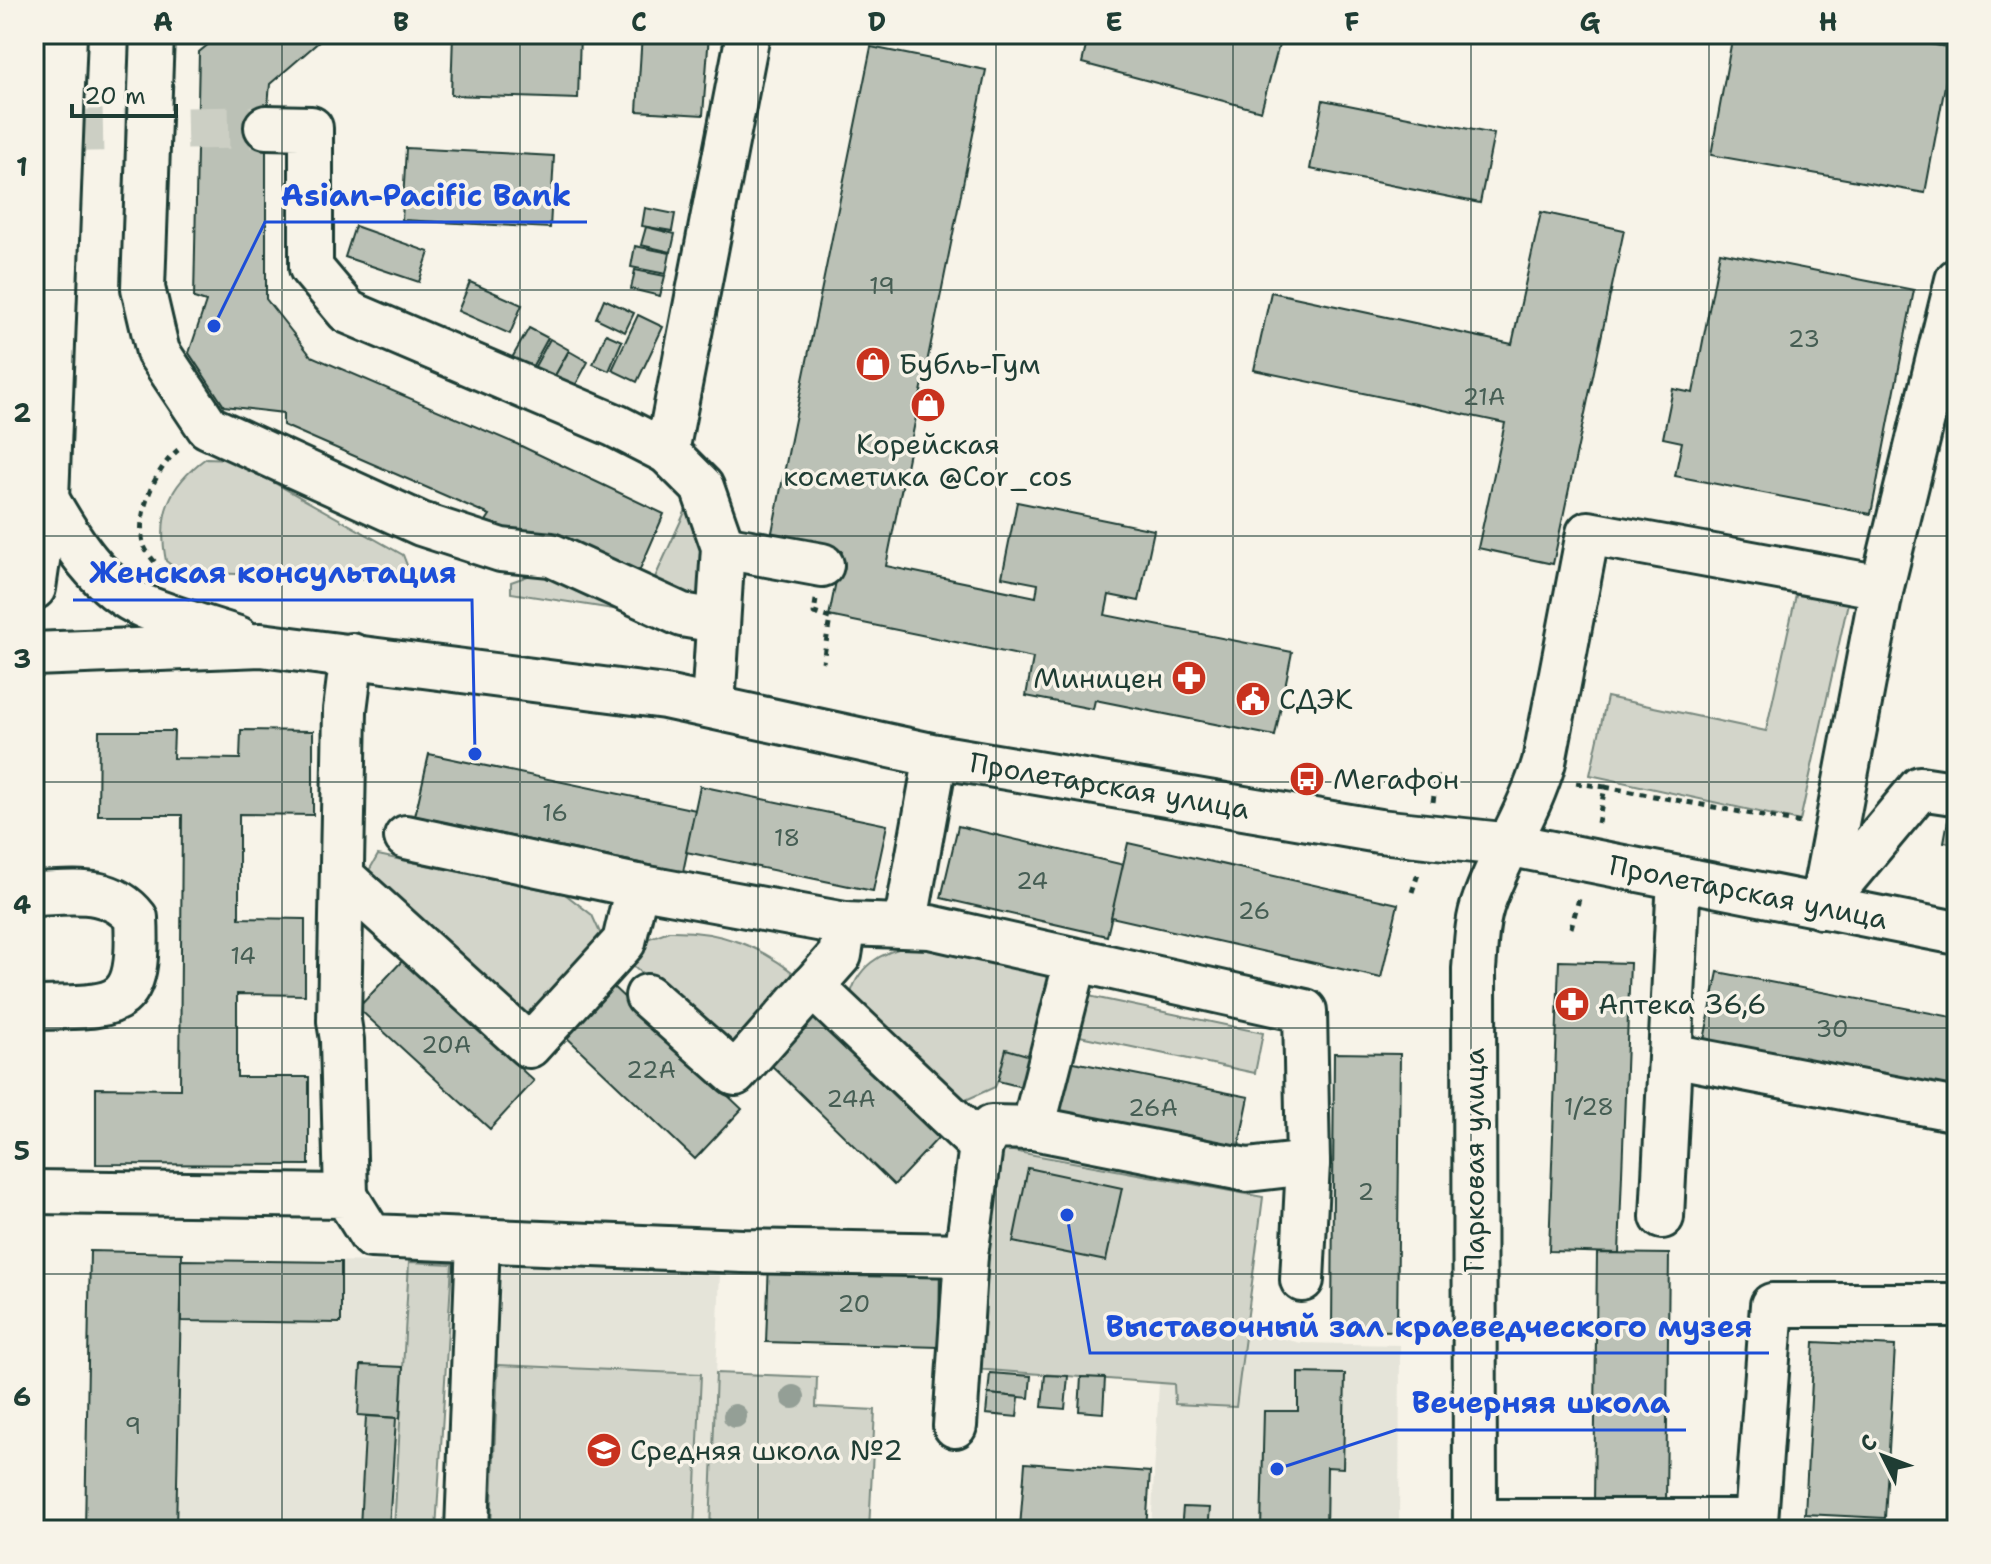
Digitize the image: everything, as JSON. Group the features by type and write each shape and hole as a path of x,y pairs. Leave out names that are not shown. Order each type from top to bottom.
{"street":[{"path":"34,588 47,499 42,366 65,34"},
{"path":"152,34 143,288 158,352 208,427 421,524 501,550 551,555 682,615 717,621"},
{"path":"667,452 748,34"},
{"path":"266,127 311,128 311,268 348,312 602,420 667,452 702,487 723,547 713,706"},
{"path":"1821,907 1882,587 1957,280"},
{"name":"Пролетарская улица","path":"47,499 69,537 96,570 141,606 261,645"},
{"name":"Парковая улица","path":"1475,1526 1474,969 1484,900 1512,845 1544,762 1588,533 1882,587"},
{"path":"723,547 822,565"},
{"name":"Пролетарская улица","path":"34,654 261,645 713,706 936,756 1364,829 1512,845 1957,933"},
{"path":"352,655 345,710 339,1021 346,1196 371,1236 966,1255"},
{"path":"905,926 936,756"},
{"path":"1821,907 1920,788 1953,793"},
{"path":"406,837 637,886 845,924 930,927 1305,1011 1308,1163 1302,1280"},
{"path":"343,877 529,1046 624,942 637,886"},
{"path":"1662,1217 1679,878"},
{"path":"34,894 97,893 114,897 136,918 137,972 129,989 116,1001 102,1005 34,1008"},
{"path":"647,996 735,1074 840,955 845,924"},
{"path":"1033,1128 1076,960"},
{"path":"812,986 981,1146"},
{"path":"1671,1055 1957,1110"},
{"path":"955,1426 966,1255 981,1146 991,1127 1033,1128 1247,1170 1308,1163"},
{"path":"34,1192 346,1196"},
{"path":"467,1530 478,1241"},
{"path":"1475,1526 1763,1526 1772,1305 1957,1305"}],"path":[{"path":"173,575 162,571 144,546 142,520 165,461 208,427"},
{"path":"823,662 830,618"},
{"path":"1605,787 1836,829"}],"shaded area":[{"path":"206,458 232,459 403,555 408,568 401,580 180,572 166,561 165,516 168,503 182,479"},
{"path":"689,503 708,540 701,595 694,599 652,584"},
{"path":"553,567 645,614 511,593 511,582"},
{"path":"1798,586 1849,598 1800,821 1590,775 1607,697 1766,731"},
{"path":"378,855 565,894 592,915 602,937 529,1031 367,874"},
{"path":"669,931 706,933 740,942 772,958 802,980 736,1055 627,960 647,939"},
{"path":"913,945 928,945 1055,975 1034,1057 998,1080 995,1087 959,1103 849,1001 857,978 871,962"},
{"path":"1084,995 1263,1033 1255,1073 1075,1035"},
{"path":"1002,1149 1263,1197 1236,1407 1175,1404 1174,1384 975,1369 986,1248"},
{"path":"90,1251 182,1253 182,1260 409,1262 394,1530 85,1530"},
{"path":"409,1262 452,1264 436,1530 394,1530"},
{"name":"Средняя школа №2","path":"502,1263 720,1272 710,1530 491,1530"},
{"path":"1246,1330 1301,1343 1400,1345 1399,1530 1151,1530 1159,1383 1175,1384 1236,1407"},
{"path":"498,1365 701,1374 694,1530 491,1527"},
{"path":"716,1373 817,1377 816,1407 875,1410 869,1530 710,1530"}],"building":[{"path":"221,34 328,34 270,84 266,127 266,299 311,356 519,445 664,514 634,583 486,521 490,515 283,425 283,413 224,406 189,353 206,302 194,298 199,52"},
{"path":"453,34 580,34 578,99 451,95"},
{"path":"642,34 709,34 703,115 637,111"},
{"path":"1089,34 1282,34 1261,111 1082,63"},
{"path":"1733,34 1873,34 1952,48 1925,193 1711,155"},
{"path":"871,47 986,70 886,566 1036,597 1038,584 1002,577 1017,502 1154,530 1139,601 1109,595 1105,615 1292,652 1275,736 1095,700 1093,709 1026,696 1033,658 829,616 842,551 771,537"},
{"path":"1323,100 1494,134 1480,203 1310,169"},
{"path":"406,148 554,156 550,228 402,220"},
{"path":"645,208 675,214 672,231 642,226"},
{"path":"1541,212 1624,230 1553,564 1478,548 1505,423 1254,370 1271,292 1512,344"},
{"path":"355,226 429,252 419,282 345,257"},
{"path":"646,227 675,234 671,252 641,245"},
{"path":"635,246 670,253 666,274 631,267"},
{"path":"1720,252 1914,290 1871,514 1675,476 1682,442 1663,438 1673,389 1693,393"},
{"path":"635,270 665,276 660,296 631,289"},
{"path":"470,282 522,305 510,334 458,311"},
{"path":"604,299 634,313 625,332 596,318"},
{"path":"638,315 663,327 637,382 612,370"},
{"path":"529,328 548,338 531,369 512,358"},
{"path":"606,334 622,341 609,371 593,364"},
{"path":"550,339 569,350 552,381 533,370"},
{"path":"569,351 588,362 573,390 553,379"},
{"path":"241,730 313,731 313,815 239,814 239,918 305,919 305,995 237,994 237,1077 309,1077 309,1165 96,1164 96,1088 180,1089 182,815 98,815 99,731 174,731 173,758 240,759"},
{"path":"429,754 696,810 683,872 415,816"},
{"path":"1957,772 1957,844 1944,842"},
{"path":"700,786 887,825 873,891 686,852"},
{"path":"958,826 1124,865 1107,936 941,898"},
{"path":"1128,843 1398,904 1381,978 1111,917"},
{"path":"403,960 534,1081 490,1129 358,1008"},
{"path":"1559,961 1630,963 1619,1253 1549,1251"},
{"path":"1718,972 1957,1018 1957,1089 1704,1040"},
{"path":"608,982 742,1109 695,1159 561,1032"},
{"path":"809,1013 938,1138 894,1185 765,1059"},
{"path":"1006,1049 1034,1057 1026,1088 998,1081"},
{"path":"1334,1053 1400,1054 1397,1331 1332,1330"},
{"path":"1069,1061 1249,1097 1237,1155 1057,1118"},
{"path":"1028,1168 1122,1188 1106,1261 1013,1242"},
{"path":"90,1251 182,1253 176,1530 85,1530"},
{"path":"1597,1253 1669,1254 1666,1503 1594,1503"},
{"path":"181,1260 341,1262 341,1323 181,1321"},
{"path":"769,1261 940,1265 939,1347 766,1342"},
{"path":"1814,1342 1895,1346 1885,1518 1805,1514"},
{"path":"361,1365 403,1367 400,1418 358,1415"},
{"path":"990,1373 1031,1376 1029,1398 988,1394"},
{"path":"1298,1373 1345,1374 1343,1468 1327,1467 1326,1530 1261,1530 1264,1411 1298,1411"},
{"path":"1045,1375 1068,1376 1065,1409 1042,1407"},
{"path":"1081,1377 1105,1378 1103,1413 1079,1411"},
{"path":"988,1394 1019,1397 1017,1417 986,1414"},
{"path":"366,1416 396,1418 389,1528 360,1527"},
{"path":"1025,1463 1150,1472 1146,1530 1020,1528"},
{"path":"1183,1507 1210,1508 1208,1530 1181,1530"}],"tunnel":[{"path":"61,131 266,127"}],"place":[{"name":"Asian-Pacific Bank","path":"214,326"},
{"name":"Бубль-Гум","path":"873,364"},
{"name":"Корейская косметика @Cor_cos","path":"928,405"},
{"name":"Миницен","path":"1189,678"},
{"name":"СДЭК","path":"1253,699"},
{"name":"Женская консультация","path":"475,754"},
{"name":"Мегафон","path":"1307,779"},
{"name":"Аптека 36,6","path":"1572,1004"},
{"name":"Выставочный зал краеведческого музея","path":"1067,1215"},
{"name":"Средняя школа №2","path":"604,1450"},
{"name":"Вечерняя школа","path":"1277,1469"}]}
